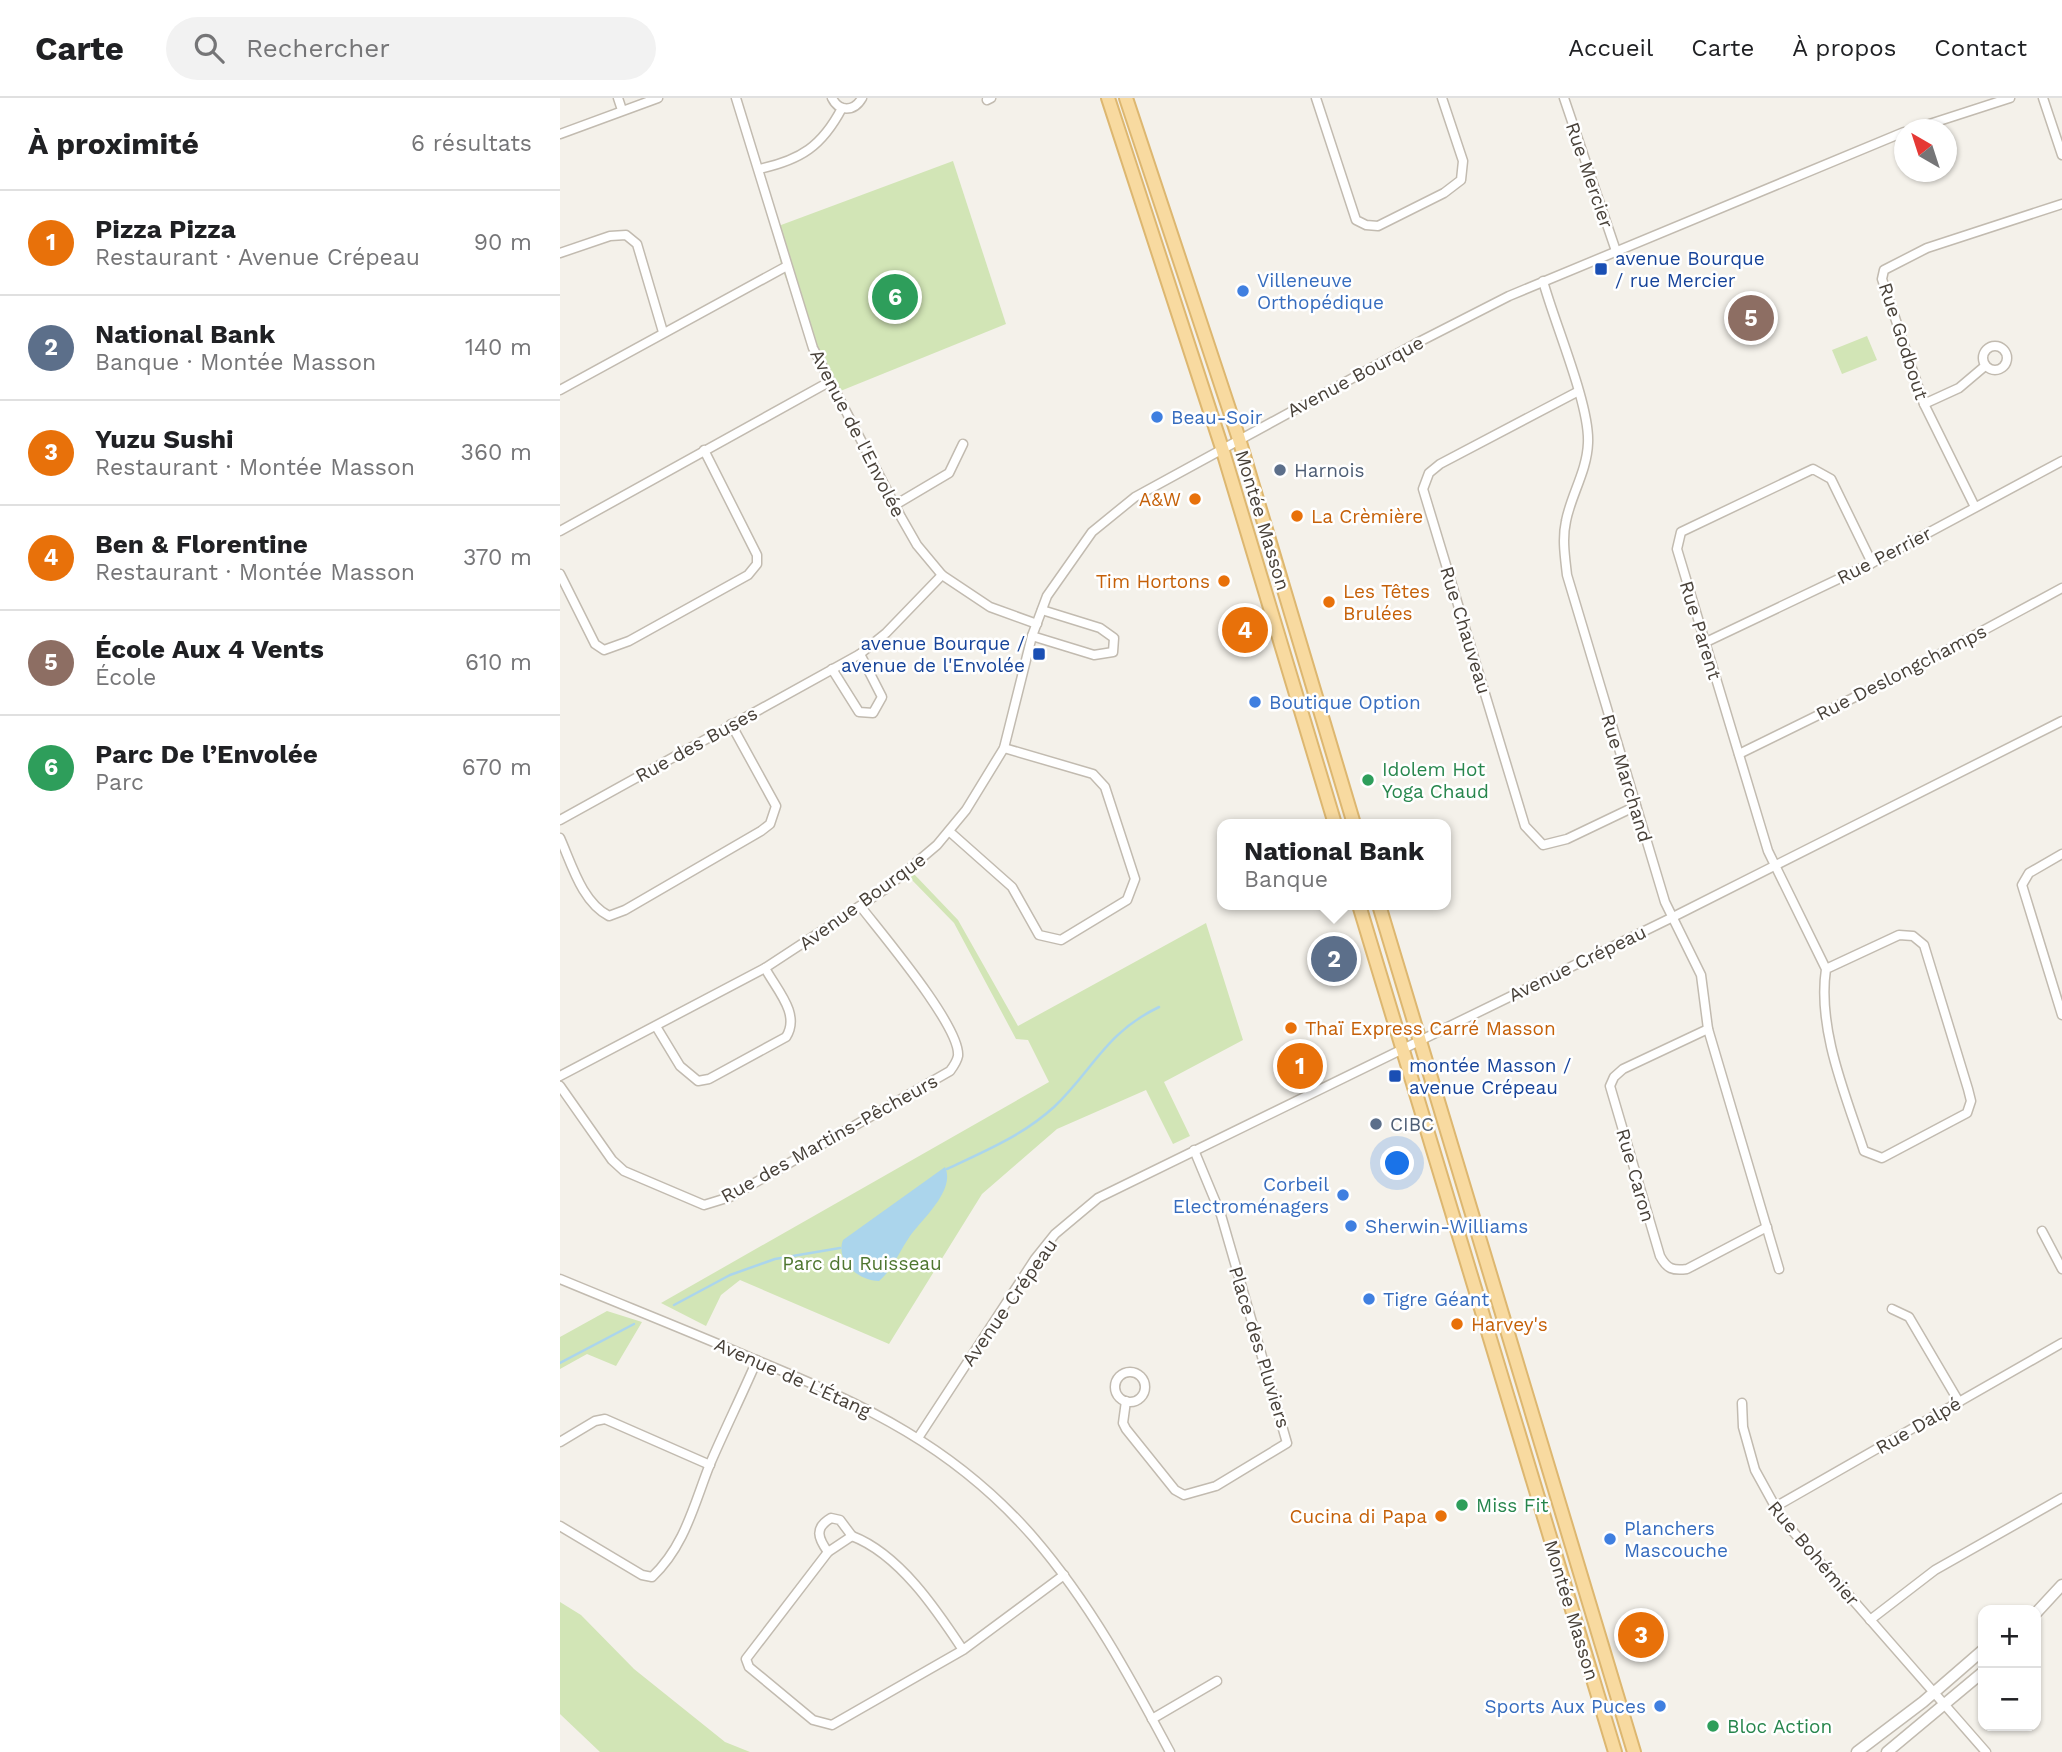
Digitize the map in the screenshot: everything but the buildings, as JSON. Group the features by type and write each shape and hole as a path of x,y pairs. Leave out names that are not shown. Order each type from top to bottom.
{"main road":[{"name":"Montée Masson","path":"1108,98 1222,448 1334,819"},
{"name":"Montée Masson","path":"1126,98 1238,439 1352,819"},
{"path":"1317,762 1333,757"},
{"name":"Montée Masson","path":"1361,910 1615,1752"},
{"name":"Montée Masson","path":"1380,910 1634,1752"}],"street":[{"path":"618,98 622,110"},
{"path":"560,134 658,98"},
{"name":"Avenue de l'Envolée","path":"736,98 813,348 917,545 942,575 990,607 1037,624"},
{"path":"831,98 842,108 853,108 862,98"},
{"path":"1316,98 1356,219 1366,225 1378,226 1444,193 1461,180 1463,161 1442,98"},
{"name":"Rue Mercier","path":"1564,98 1616,251"},
{"path":"1945,119 2010,98"},
{"path":"2043,98 2062,155"},
{"path":"759,169 780,165 820,143 842,108"},
{"name":"Avenue Bourque","path":"560,1076 657,1028 765,968 861,907 907,873 950,832 1004,748 1032,636 1048,596 1073,555 1092,532 1135,497 1426,338 1543,281 1894,137"},
{"name":"Rue Godbout","path":"1975,507 1924,404 1882,279 1884,270 1927,248 2062,204"},
{"path":"560,253 610,236 626,234 637,244 663,332"},
{"path":"560,390 787,266"},
{"name":"Rue Marchand","path":"1543,281 1577,392 1588,440 1586,459 1566,520 1563,539 1567,575 1665,902 1701,975 1708,1029 1779,1269"},
{"path":"1924,404 1959,388 1985,366"},
{"path":"560,531 830,382"},
{"name":"Rue Chauveau","path":"1577,392 1440,464 1429,473 1423,489 1525,826 1543,845 1567,839 1636,806"},
{"path":"895,505 949,473 963,444"},
{"path":"560,574 595,644 604,650 629,641 748,575 757,564 757,555 704,450"},
{"name":"Rue Perrier","path":"1704,643 1872,562 2062,461"},
{"name":"Rue Parent","path":"1826,969 1899,935 1913,936 1924,945 1968,1089 1970,1101 1967,1113 1882,1158 1864,1152 1832,1042 1825,1004 1826,969 1768,851 1676,549 1681,532 1691,526 1812,469 1831,479 1872,562"},
{"name":"Rue des Buses","path":"560,820 860,654 886,633 942,575"},
{"name":"Rue Deslongchamps","path":"1739,754 1910,670 2062,588"},
{"path":"1032,636 1094,655 1113,652 1114,638 1100,628 1042,610"},
{"path":"832,669 859,712 873,713 882,697 860,654"},
{"name":"Avenue Crépeau","path":"918,1438 1035,1259 1055,1234 1105,1193 1673,917 2062,721"},
{"path":"560,838 596,910 609,916 625,910 761,831 770,824 776,806 731,724"},
{"path":"950,832 1012,887 1039,935 1061,940 1127,900 1135,879 1105,787 1093,774 1004,748"},
{"path":"2062,854 2029,873 2022,885 2062,1015"},
{"name":"Rue des Martins-Pêcheurs","path":"560,1086 605,1151 624,1171 704,1205 730,1197 950,1071 958,1057 955,1041 936,1005 861,907"},
{"path":"657,1028 680,1066 698,1081 709,1079 786,1037 792,1028 792,1016 765,968"},
{"name":"Rue Caron","path":"1708,1029 1623,1069 1614,1077 1610,1086 1665,1266 1675,1271 1687,1269 1766,1227"},
{"name":"Place des Pluviers","path":"1126,1401 1123,1423 1126,1429 1175,1490 1184,1495 1216,1486 1287,1443 1221,1215 1194,1150"},
{"path":"2042,1231 2062,1269"},
{"name":"Avenue de L'Étang","path":"560,1279 855,1401 918,1438 978,1483 1032,1536 1064,1575 1102,1631 1170,1752"},
{"path":"1892,1309 1909,1317 1959,1402"},
{"name":"Rue Dalpé","path":"1774,1507 2062,1343"},
{"path":"560,1526 642,1575 652,1577 674,1550 691,1522 710,1465 757,1360"},
{"name":"Rue Bohémier","path":"1742,1403 1743,1427 1755,1470 1774,1507 1986,1752"},
{"path":"560,1442 595,1421 605,1419 710,1465"},
{"name":"Rue Bohémier","path":"1870,1620 1935,1570 2062,1497"},
{"path":"828,1552 818,1531 823,1523 831,1518 840,1520 852,1536 892,1562 928,1602 963,1650"},
{"path":"852,1536 828,1552 746,1659 749,1667 813,1720 832,1725 963,1650 1064,1575"},
{"path":"2041,1608 2062,1585"},
{"path":"1857,1752 1934,1693 1978,1654"},
{"path":"1887,1752 1978,1676"},
{"path":"1152,1719 1217,1681"}],"green space":[{"path":"953,161 1006,324 833,394 782,269 773,228"},
{"path":"1867,336 1877,360 1842,374 1832,350"},
{"name":"Parc du Ruisseau","path":"914,874 958,920 1018,1026 1206,923 1243,1040 1164,1082 1190,1136 1173,1144 1146,1090 1057,1129 982,1194 889,1344 740,1280 721,1295 706,1326 661,1303 1049,1082 1028,1040 1016,1039 954,923 910,878"},
{"path":"607,1311 642,1322 616,1366 587,1354 560,1369 560,1337"},
{"path":"560,1602 581,1615 634,1669 725,1742 750,1752 600,1752 560,1714"}],"water":[{"path":"945,1167 946,1185 942,1194 884,1276 879,1281 871,1280 850,1268 842,1255 843,1240"}],"waterway":[{"path":"947,1169 1003,1142 1042,1117 1067,1093 1112,1040 1125,1028 1159,1007"},
{"path":"674,1305 730,1275 775,1259 840,1248"},
{"path":"560,1363 634,1324"}],"place":[{"name":"avenue Bourque / rue Mercier","path":"1601,269"},
{"name":"Villeneuve Orthopédique","path":"1243,291"},
{"name":"Parc De l’Envolée","path":"895,297"},
{"name":"École Aux 4 Vents","path":"1751,318"},
{"name":"Beau-Soir","path":"1157,417"},
{"name":"Harnois","path":"1280,470"},
{"name":"A&W","path":"1195,499"},
{"name":"La Crèmière","path":"1297,516"},
{"name":"Tim Hortons","path":"1224,581"},
{"name":"Les Têtes Brulées","path":"1329,602"},
{"name":"Ben & Florentine","path":"1245,630"},
{"name":"avenue Bourque / avenue de l'Envolée","path":"1039,654"},
{"name":"Boutique Option","path":"1255,702"},
{"name":"Idolem Hot Yoga Chaud","path":"1368,780"},
{"name":"National Bank","path":"1334,959"},
{"name":"Thaï Express Carré Masson","path":"1291,1028"},
{"name":"Pizza Pizza","path":"1300,1066"},
{"name":"montée Masson / avenue Crépeau","path":"1395,1076"},
{"name":"CIBC","path":"1376,1124"},
{"name":"Corbeil Electroménagers","path":"1343,1195"},
{"name":"Sherwin-Williams","path":"1351,1226"},
{"name":"Tigre Géant","path":"1369,1299"},
{"name":"Harvey's","path":"1457,1324"},
{"name":"Miss Fit","path":"1462,1505"},
{"name":"Cucina di Papa","path":"1441,1516"},
{"name":"Planchers Mascouche","path":"1610,1539"},
{"name":"Yuzu Sushi","path":"1641,1635"},
{"name":"Sports Aux Puces","path":"1660,1706"},
{"name":"Bloc Action","path":"1713,1726"}]}
